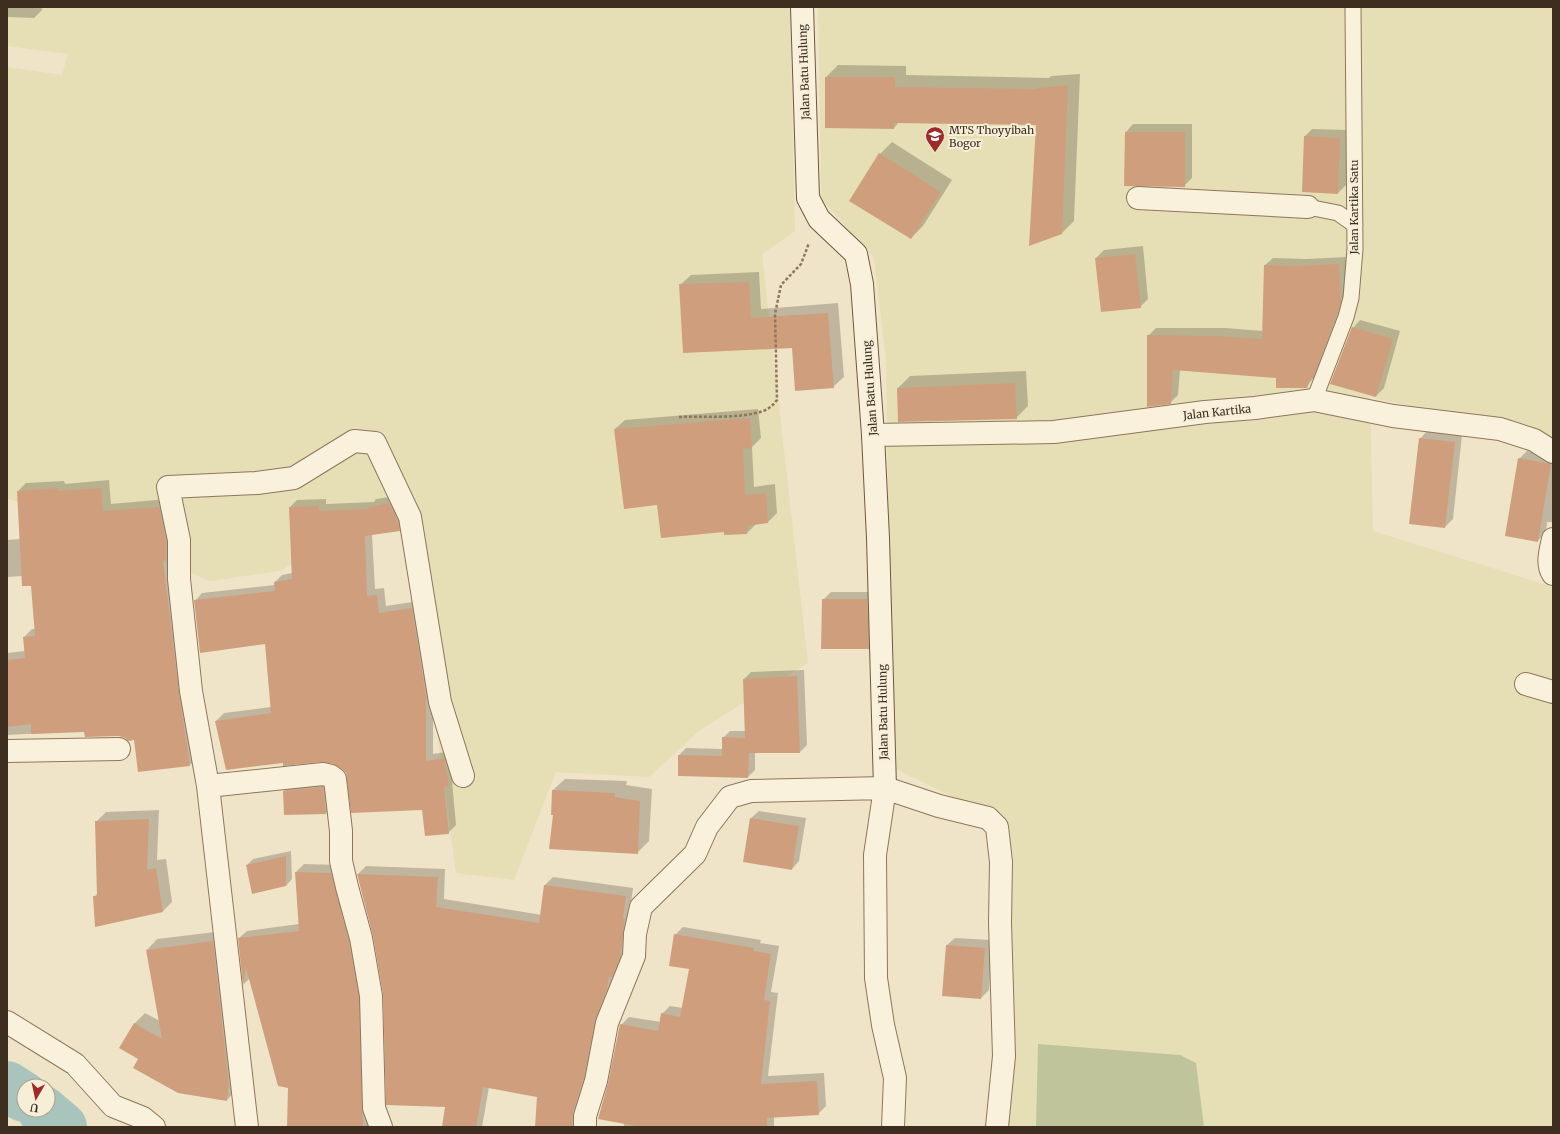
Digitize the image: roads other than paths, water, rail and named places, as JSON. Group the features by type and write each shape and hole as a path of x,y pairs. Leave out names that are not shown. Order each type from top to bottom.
{"street":[{"name":"Jalan Batu Hulung","path":"802,7 808,198 819,219 856,254 862,284 873,435 881,627 885,788 875,855 876,978 883,1025 895,1078 893,1127"},
{"path":"1138,198 1308,207"},
{"name":"Jalan Kartika","path":"873,435 1054,432 1205,412 1255,408 1314,400 1393,416 1500,429 1534,440 1553,452"},
{"path":"247,1127 208,786 191,691 179,579 179,540 168,487 257,483 294,478 354,441 375,444 410,516 440,702 463,776"},
{"path":"1553,538 1550,560 1553,574"},
{"path":"1526,684 1553,692"},
{"path":"7,752 119,749"},
{"path":"208,786 323,774 332,776 335,779 341,861 361,938 371,996 374,1108 381,1127"},
{"path":"585,1127 585,1116 596,1081 607,1023 634,956 635,934 641,907 695,854 707,826 730,797 752,791 885,788 939,806 988,818 997,827 1001,862 1000,923 1004,1056 997,1127"},
{"path":"7,1022 75,1064 113,1106 143,1118 154,1127"},
{"path":"113,1106 119,1127"}],"lane":[{"name":"Jalan Kartika Satu","path":"1314,400 1346,317 1351,298 1355,249 1354,7"},
{"path":"1308,207 1338,213 1355,225"}],"waterway":[{"path":"7,1086 16,1092"},
{"path":"51,1118 62,1127"}],"place":[{"name":"MTS Thoyyibah Bogor","path":"935,153"}]}
